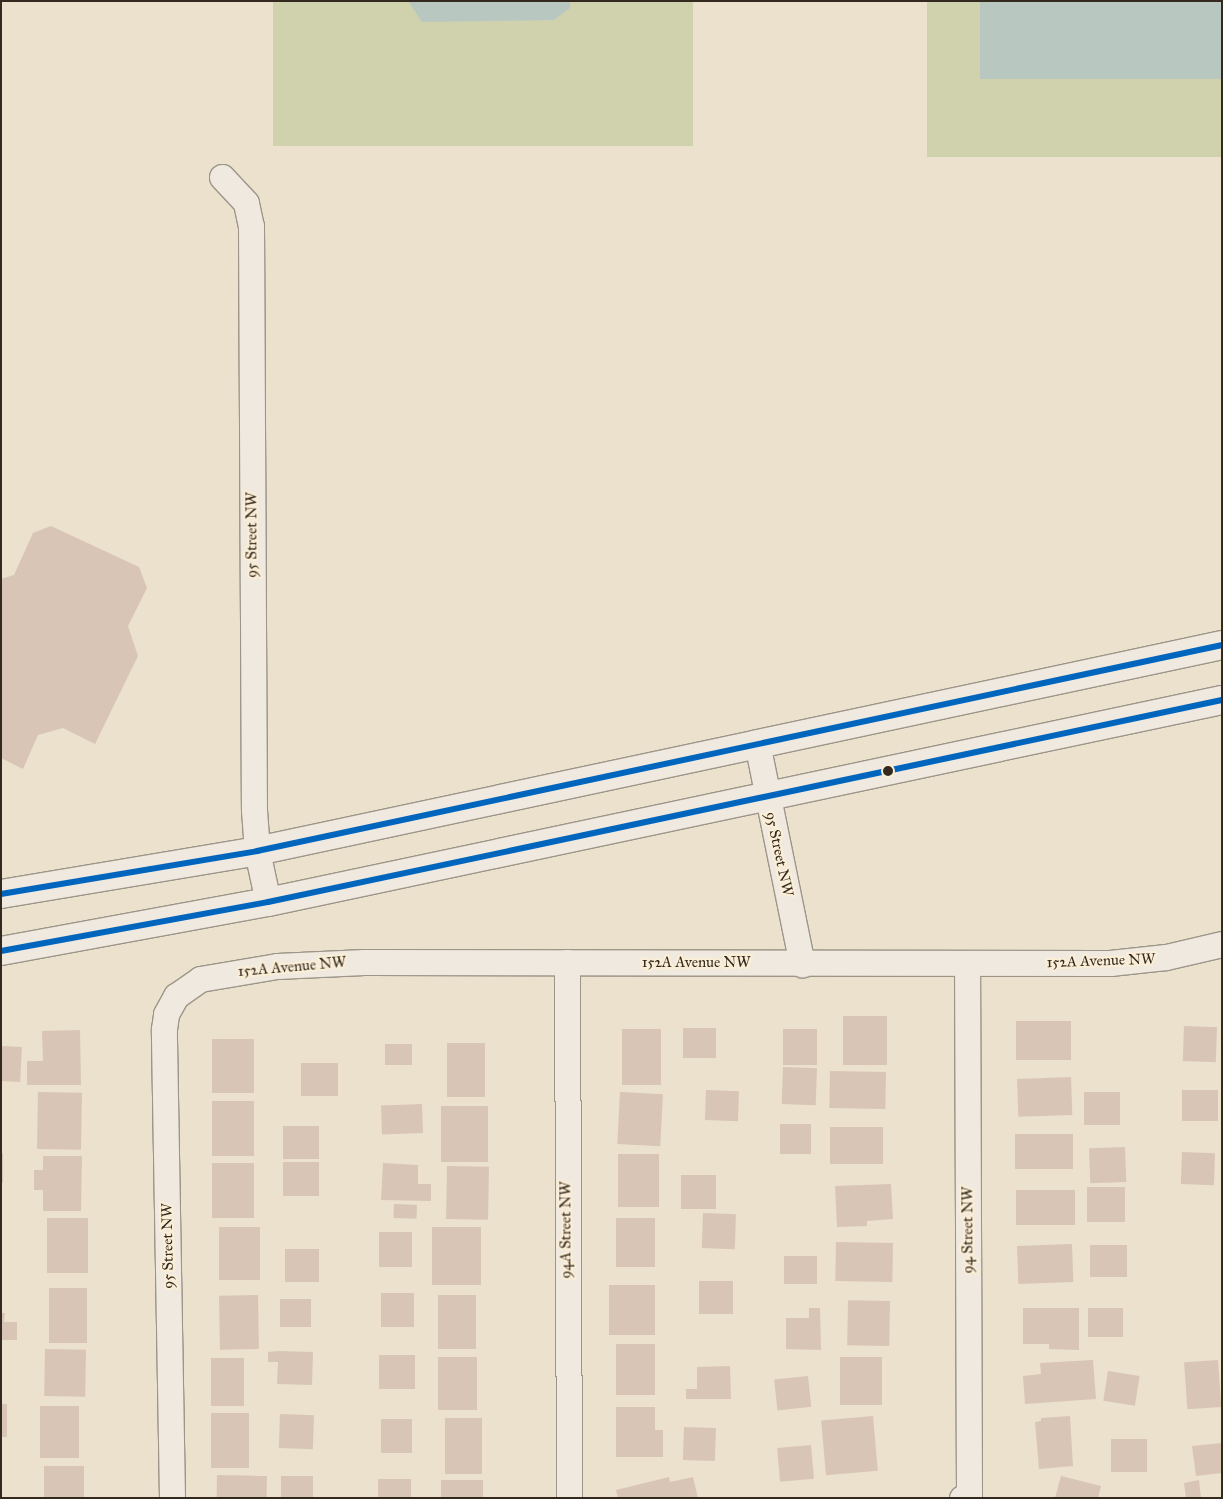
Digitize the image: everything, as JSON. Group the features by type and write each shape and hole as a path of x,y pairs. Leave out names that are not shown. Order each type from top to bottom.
{"main road":[{"path":"1,894 257,851 1222,645"},
{"path":"1,951 268,902 1222,700"}],"street":[{"name":"95 Street NW","path":"222,177 246,203 251,226 257,851 268,902"},
{"name":"95 Street NW","path":"757,743 802,964"},
{"name":"152A Avenue NW","path":"176,996 200,979 277,966 364,962 802,964 1137,962 1222,944"},
{"name":"94A Street NW","path":"567,962 569,1498"},
{"name":"94 Street NW","path":"965,1497 968,963"},
{"name":"95 Street NW","path":"172,1498 164,1029 166,1014 176,996"}],"green space":[{"path":"273,1 693,1 693,146 273,146"},
{"path":"927,1 1222,1 1222,157 927,157"}],"shaded area":[{"path":"408,1 570,1 570,8 554,20 422,22"},
{"path":"980,1 1222,1 1222,79 980,79"}],"building":[{"path":"51,526 139,567 147,588 128,626 138,656 95,744 63,728 38,735 23,769 1,758 1,579 14,575 33,533"},
{"path":"843,1016 887,1016 887,1065 843,1065"},
{"path":"1016,1021 1071,1021 1071,1060 1016,1060"},
{"path":"1184,1026 1217,1027 1216,1062 1183,1061"},
{"path":"683,1028 716,1028 716,1058 683,1058"},
{"path":"622,1029 661,1029 661,1085 622,1085"},
{"path":"783,1029 817,1029 817,1065 783,1065"},
{"path":"80,1030 81,1085 27,1085 27,1061 43,1061 42,1031"},
{"path":"212,1039 254,1039 254,1093 212,1093"},
{"path":"447,1043 485,1043 485,1097 447,1097"},
{"path":"385,1044 412,1044 412,1065 385,1065"},
{"path":"1,1046 22,1047 20,1082 1,1081"},
{"path":"301,1063 338,1063 338,1096 301,1096"},
{"path":"783,1067 817,1068 816,1105 782,1104"},
{"path":"830,1071 886,1072 885,1109 829,1108"},
{"path":"1071,1077 1072,1115 1018,1117 1017,1079"},
{"path":"706,1090 739,1091 738,1121 705,1120"},
{"path":"1182,1090 1218,1090 1218,1121 1182,1121"},
{"path":"38,1092 82,1093 81,1150 37,1149"},
{"path":"620,1092 663,1094 660,1146 617,1144"},
{"path":"1084,1092 1120,1092 1120,1125 1084,1125"},
{"path":"212,1101 254,1101 254,1156 212,1156"},
{"path":"422,1104 423,1133 382,1134 381,1105"},
{"path":"441,1106 488,1106 488,1162 441,1162"},
{"path":"780,1124 811,1124 811,1154 780,1154"},
{"path":"283,1126 319,1126 319,1159 283,1159"},
{"path":"830,1127 883,1127 883,1164 830,1164"},
{"path":"1015,1134 1073,1134 1073,1169 1015,1169"},
{"path":"1125,1147 1126,1182 1090,1183 1089,1148"},
{"path":"1182,1152 1215,1153 1214,1185 1181,1184"},
{"path":"1,1153 3,1153 3,1183 1,1183"},
{"path":"618,1154 659,1154 659,1207 618,1207"},
{"path":"43,1156 82,1156 81,1211 43,1211 43,1190 34,1190 34,1170 43,1170"},
{"path":"283,1162 319,1162 319,1196 283,1196"},
{"path":"212,1163 254,1163 254,1218 212,1218"},
{"path":"383,1163 418,1165 418,1184 431,1184 431,1201 381,1200"},
{"path":"447,1166 489,1167 488,1220 446,1219"},
{"path":"681,1175 716,1175 716,1209 681,1209"},
{"path":"891,1184 893,1219 867,1221 867,1226 837,1227 835,1186"},
{"path":"1087,1187 1125,1187 1125,1222 1087,1222"},
{"path":"1016,1190 1075,1190 1075,1225 1016,1225"},
{"path":"394,1204 417,1205 416,1219 394,1218"},
{"path":"703,1213 736,1214 735,1249 702,1248"},
{"path":"47,1218 88,1218 88,1273 47,1273"},
{"path":"616,1218 655,1218 655,1267 616,1267"},
{"path":"219,1227 260,1227 260,1280 219,1280"},
{"path":"432,1227 481,1227 481,1285 432,1285"},
{"path":"379,1232 412,1232 412,1267 379,1267"},
{"path":"836,1242 893,1243 892,1282 835,1281"},
{"path":"1072,1244 1073,1282 1018,1284 1017,1246"},
{"path":"1090,1245 1127,1245 1127,1277 1090,1277"},
{"path":"285,1249 319,1249 319,1282 285,1282"},
{"path":"784,1256 817,1256 817,1284 784,1284"},
{"path":"699,1281 733,1281 733,1314 699,1314"},
{"path":"609,1285 655,1285 655,1335 609,1335"},
{"path":"49,1288 87,1288 87,1343 49,1343"},
{"path":"381,1293 414,1293 414,1327 381,1327"},
{"path":"258,1295 259,1349 220,1350 219,1296"},
{"path":"438,1295 476,1295 476,1349 438,1349"},
{"path":"280,1299 311,1299 311,1327 280,1327"},
{"path":"848,1300 890,1301 889,1346 847,1345"},
{"path":"809,1308 820,1308 821,1350 786,1349 786,1318 809,1318"},
{"path":"1023,1308 1079,1308 1079,1350 1049,1349 1049,1344 1023,1344"},
{"path":"1088,1308 1123,1308 1123,1337 1088,1337"},
{"path":"1,1313 5,1313 4,1322 17,1322 17,1340 1,1340"},
{"path":"616,1344 655,1344 655,1395 616,1395"},
{"path":"45,1349 86,1350 85,1397 44,1396"},
{"path":"268,1352 313,1352 312,1385 277,1384 278,1362 268,1362"},
{"path":"379,1355 415,1355 415,1389 379,1389"},
{"path":"438,1357 477,1357 477,1410 438,1410"},
{"path":"840,1357 882,1357 882,1405 840,1405"},
{"path":"211,1358 244,1358 244,1406 211,1406"},
{"path":"1093,1360 1096,1399 1025,1404 1023,1376 1041,1374 1040,1363"},
{"path":"1218,1360 1221,1407 1187,1409 1184,1362"},
{"path":"730,1366 731,1399 686,1399 686,1389 697,1389 697,1367"},
{"path":"1108,1371 1140,1376 1135,1406 1103,1401"},
{"path":"808,1376 811,1407 777,1410 774,1380"},
{"path":"1,1404 7,1404 7,1437 1,1437"},
{"path":"40,1406 79,1406 79,1458 40,1458"},
{"path":"616,1407 655,1407 655,1430 663,1430 663,1457 616,1457"},
{"path":"211,1413 249,1413 249,1468 211,1468"},
{"path":"280,1414 314,1415 313,1449 279,1448"},
{"path":"873,1416 878,1471 826,1475 821,1421"},
{"path":"1070,1416 1073,1466 1039,1469 1035,1422 1041,1421 1041,1418"},
{"path":"445,1418 482,1418 482,1474 445,1474"},
{"path":"381,1419 412,1419 412,1453 381,1453"},
{"path":"684,1427 716,1428 715,1461 683,1460"},
{"path":"1111,1439 1147,1439 1147,1472 1111,1472"},
{"path":"1222,1443 1222,1473 1196,1476 1192,1446"},
{"path":"811,1445 814,1479 780,1482 777,1448"},
{"path":"44,1466 84,1466 84,1498 44,1498"},
{"path":"217,1475 267,1476 267,1498 217,1498"},
{"path":"281,1476 313,1476 313,1498 281,1498"},
{"path":"1061,1476 1101,1486 1098,1498 1055,1498"},
{"path":"669,1477 670,1482 693,1477 698,1498 618,1498 616,1490"},
{"path":"378,1479 411,1479 411,1498 378,1498"},
{"path":"441,1480 483,1480 483,1498 441,1498"},
{"path":"1199,1480 1201,1498 1186,1498 1184,1483"}],"transit line":[{"path":"1,894 257,851 1222,645"},
{"path":"1,951 268,902 1222,700"}]}
